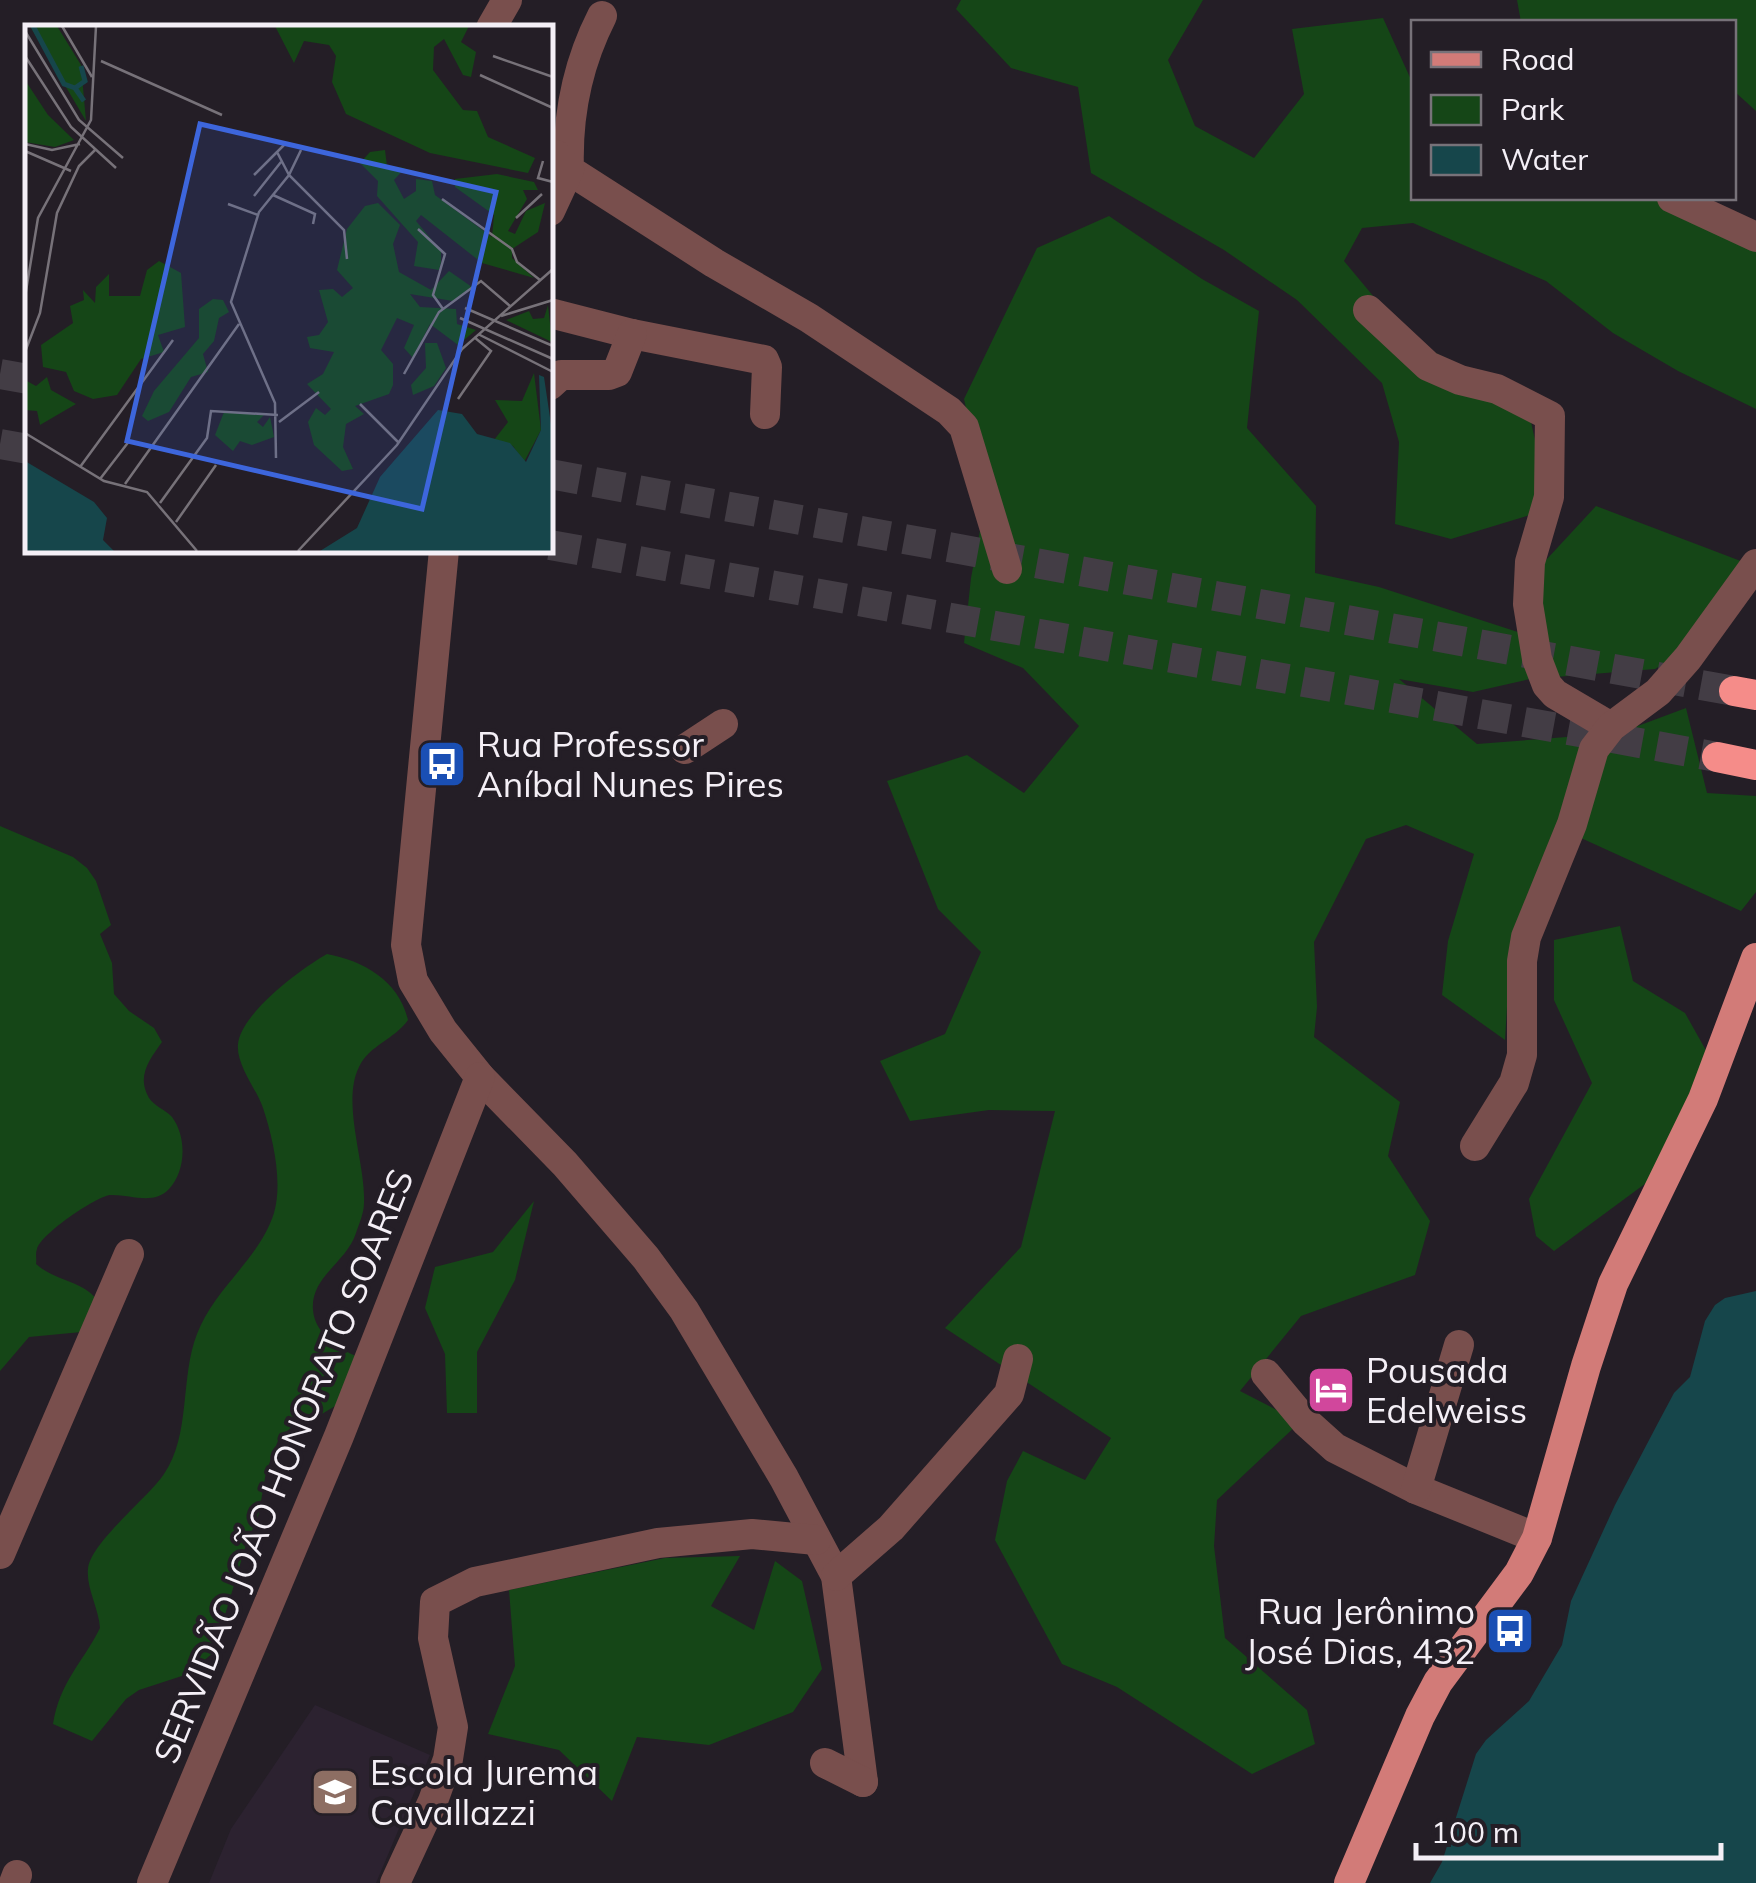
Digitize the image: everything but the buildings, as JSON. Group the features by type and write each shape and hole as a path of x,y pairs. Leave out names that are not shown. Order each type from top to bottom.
{"highway":[{"path":"1717,758 1756,765"}],"main road":[{"path":"1349,1883 1438,1682 1519,1573 1537,1538 1612,1284 1688,1136 1756,958"}],"street":[{"path":"492,25 507,0"},
{"path":"552,202 571,104 602,16"},
{"path":"560,160 714,263 809,318 949,411 964,427 1008,569"},
{"path":"1676,200 1756,237"},
{"path":"1368,310 1428,366 1460,380 1497,389 1550,416 1549,498 1530,562 1528,604 1537,660 1555,694 1611,727"},
{"path":"552,314 764,360 765,414"},
{"path":"552,383 561,375 608,376 617,372 632,334"},
{"path":"444,552 406,945 420,995 480,1077 565,1164 646,1258 684,1310 836,1576 864,1782 825,1763"},
{"path":"1475,1146 1514,1083 1522,1055 1522,961 1526,936 1572,824 1594,749 1611,727 1658,692 1688,658 1756,564"},
{"path":"685,750 723,724"},
{"name":"SERVIDÃO JOÃO HONORATO SOARES","path":"152,1883 339,1436 480,1077"},
{"path":"0,1554 129,1254"},
{"path":"1416,1489 1459,1345"},
{"path":"836,1576 892,1528 1009,1394 1018,1359"},
{"path":"1266,1374 1305,1422 1335,1448 1416,1489 1537,1538"},
{"path":"752,1534 794,1498"},
{"path":"395,1883 433,1800 448,1759 454,1727 433,1638 436,1602 475,1582 628,1548 752,1534 816,1540"}],"shaded area":[{"name":"Escola Jurema Cavallazzi","path":"315,1705 430,1755 376,1883 209,1883 231,1829"}],"green space":[{"path":"961,0 1203,0 1168,60 1195,126 1254,158 1304,94 1292,29 1383,18 1411,80 1411,200 1661,200 1756,240 1756,409 1678,371 1613,333 1546,281 1413,223 1362,228 1344,261 1409,339 1526,400 1540,462 1540,512 1451,539 1395,524 1399,442 1382,383 1297,300 1224,250 1091,173 1078,87 1011,68 956,9"},
{"path":"1517,0 1756,0 1756,111 1736,93 1736,20 1521,20"},
{"path":"1109,216 1202,279 1259,311 1247,428 1316,506 1315,573 1379,587 1524,634 1534,573 1596,506 1746,563 1673,658 1655,669 1530,679 1473,692 1399,679 1477,744 1619,733 1686,708 1707,793 1756,796 1756,892 1741,911 1559,828 1510,958 1505,1040 1442,995 1448,941 1474,854 1406,825 1366,839 1314,942 1314,1037 1400,1102 1388,1156 1430,1221 1415,1275 1301,1316 1240,1391 1300,1422 1217,1500 1214,1546 1225,1638 1307,1710 1315,1744 1252,1774 1117,1687 1062,1664 995,1540 1007,1481 1023,1451 1085,1480 1111,1438 945,1328 1021,1247 1055,1111 989,1110 910,1121 880,1061 945,1034 981,952 938,909 887,781 967,755 1024,793 1079,726 1023,668 964,643 986,499 964,399 1037,248"},
{"path":"0,826 73,857 96,881 111,925 100,934 112,963 114,994 129,1011 154,1028 162,1042 146,1068 145,1090 177,1125 182,1154 175,1182 163,1194 149,1198 103,1197 69,1217 41,1242 36,1264 87,1290 100,1304 92,1331 29,1337 0,1371"},
{"path":"1620,926 1633,981 1685,1013 1708,1054 1661,1172 1554,1251 1536,1236 1529,1199 1592,1083 1554,1000 1554,940"},
{"path":"327,954 378,975 397,994 408,1020 369,1053 359,1067 352,1098 364,1187 363,1211 351,1243 323,1279 314,1298 315,1319 323,1333 358,1357 352,1396 305,1424 293,1426 279,1438 214,1652 188,1674 139,1690 126,1699 92,1741 53,1724 66,1684 100,1628 88,1576 91,1558 156,1484 172,1459 197,1334 215,1302 258,1245 277,1201 273,1146 263,1108 240,1060 238,1044 261,1006 289,980"},
{"path":"534,1201 515,1280 477,1352 477,1413 447,1413 445,1354 425,1308 435,1267 493,1252"},
{"path":"740,1556 711,1606 754,1630 775,1561 802,1581 822,1669 793,1712 709,1745 637,1737 612,1801 559,1750 488,1734 515,1666 509,1590 665,1558"}],"water":[{"path":"1756,1291 1756,1883 1430,1883 1442,1862 1476,1754 1529,1701 1562,1645 1571,1601 1658,1423 1674,1393 1690,1377 1705,1321 1725,1298"}],"tunnel":[{"path":"0,374 25,378"},
{"path":"0,444 25,448"},
{"path":"552,474 1734,691"},
{"path":"552,545 1717,757"}],"place":[{"name":"Rua Professor Aníbal Nunes Pires","path":"442,764"},
{"name":"Pousada Edelweiss","path":"1331,1390"},
{"name":"Rua Jerônimo José Dias, 432","path":"1510,1631"},
{"name":"Escola Jurema Cavallazzi","path":"335,1792"}]}
